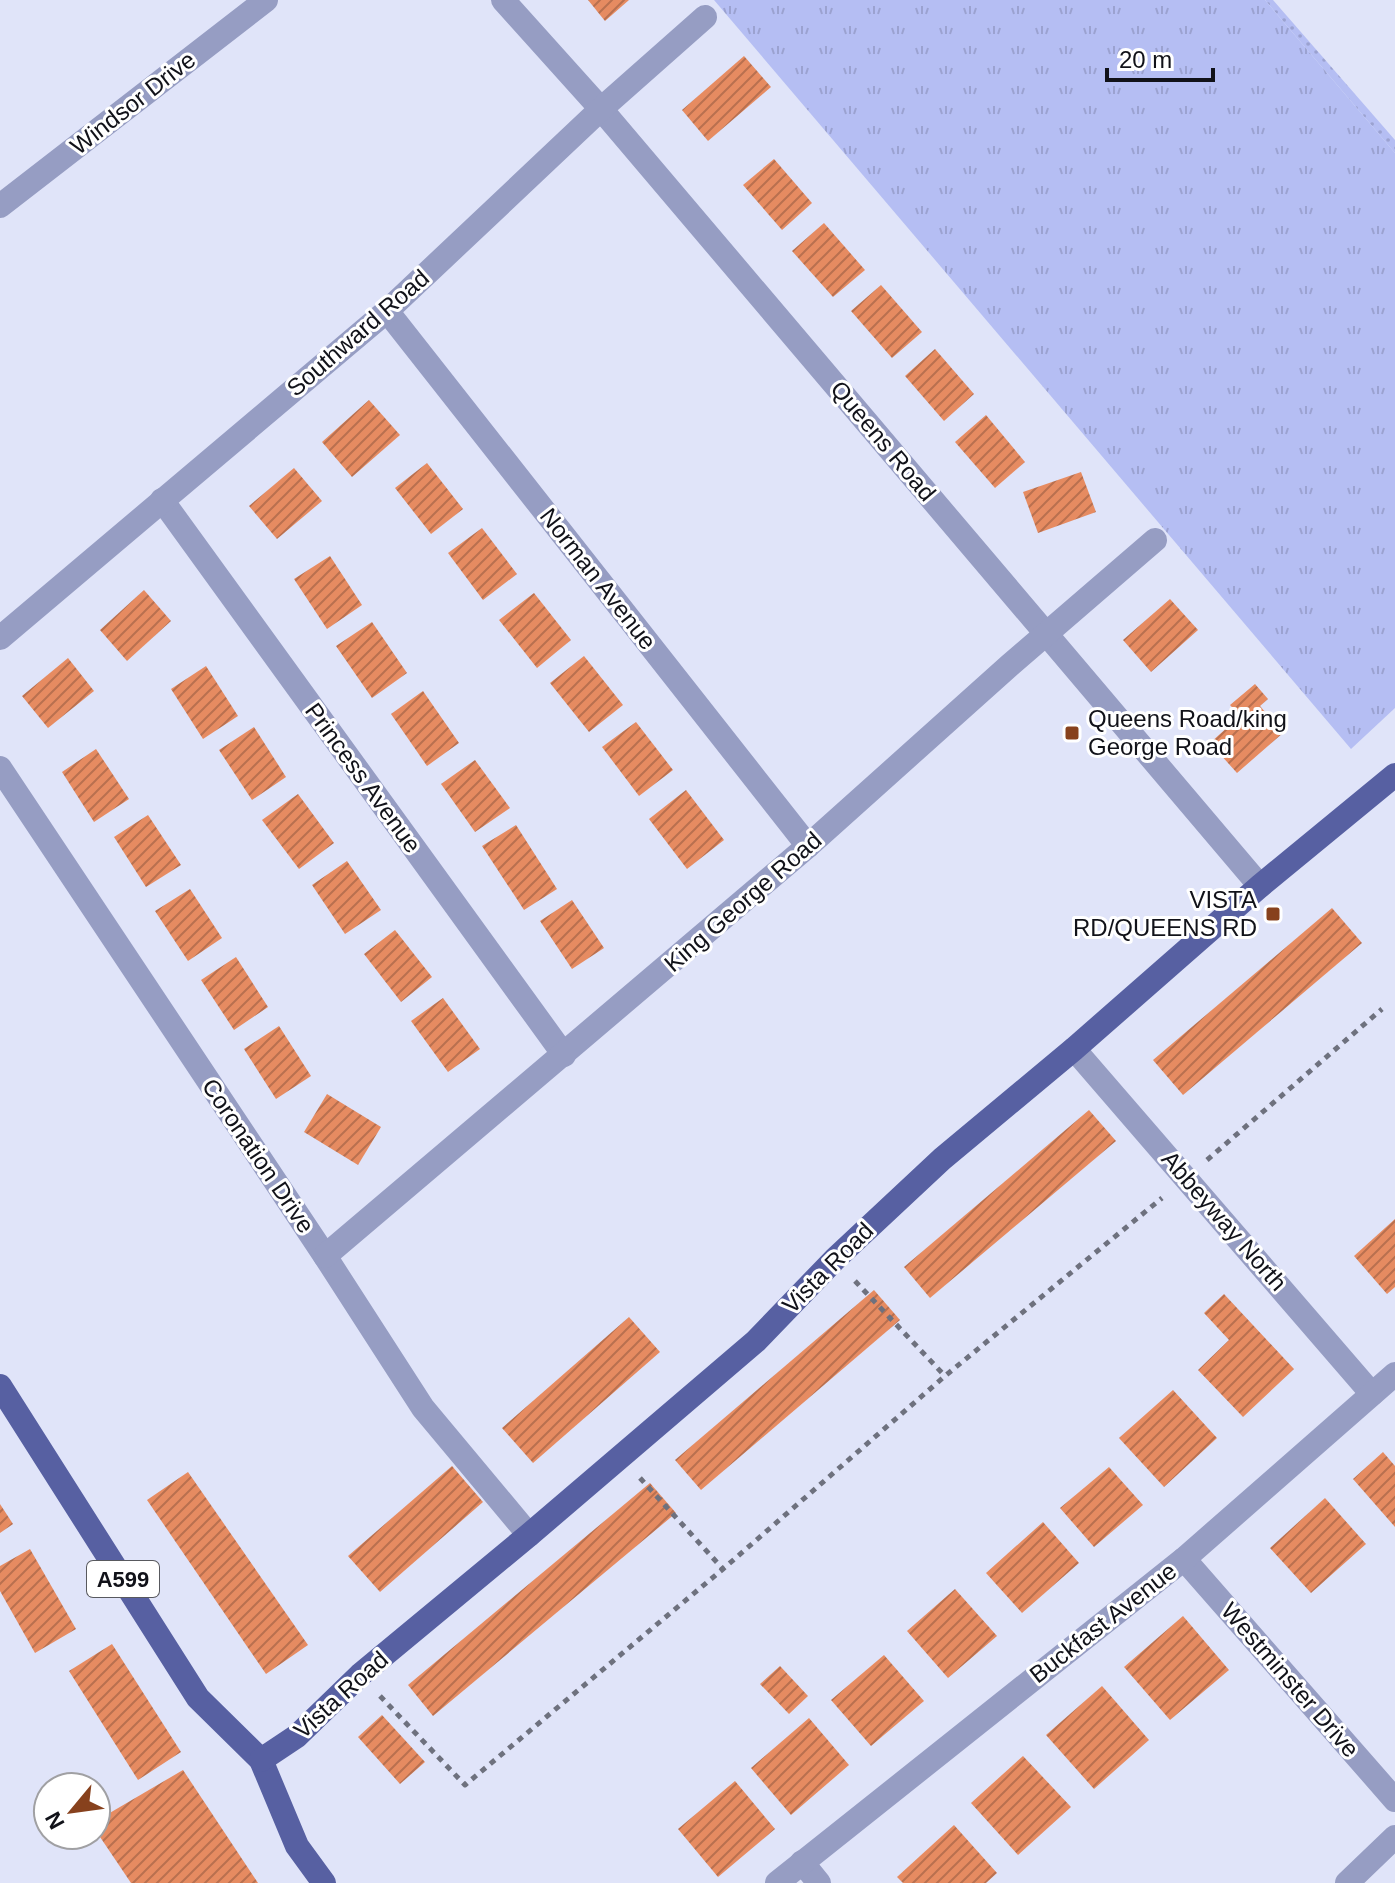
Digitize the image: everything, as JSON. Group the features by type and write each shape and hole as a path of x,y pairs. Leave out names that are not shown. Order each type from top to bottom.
{"main road":[{"name":"Vista Road","path":"261,1760 297,1736 360,1675 756,1341 835,1259 942,1159 1074,1049 1260,886 1395,775"},
{"name":"A599","path":"0,1386 198,1698 261,1760 297,1846 324,1883"}],"street":[{"name":"Windsor Drive","path":"0,206 266,0"},
{"name":"Queens Road","path":"503,0 601,109 1260,886"},
{"name":"Southward Road","path":"0,638 387,311 601,109 705,17"},
{"name":"Norman Avenue","path":"387,311 808,846"},
{"name":"Princess Avenue","path":"162,500 564,1055"},
{"name":"King George Road","path":"325,1256 808,846 1155,540"},
{"name":"Coronation Drive","path":"0,768 423,1408 529,1535"},
{"name":"Abbeyway North","path":"1074,1049 1372,1394"},
{"name":"Buckfast Avenue","path":"777,1883 1184,1559 1395,1374"},
{"name":"Westminster Drive","path":"1184,1559 1395,1800"},
{"path":"1347,1883 1395,1837"},
{"path":"802,1862 819,1883"}],"path":[{"path":"360,1675 465,1785 1382,1009"},
{"path":"835,1259 945,1376"},
{"path":"620,1456 723,1569"}],"green space":[{"path":"714,0 1265,0 1395,153 1395,708 1351,749"},
{"path":"1265,0 1273,0 1395,140 1395,153"}],"building":[{"path":"588,0 629,0 605,21"},
{"path":"744,56 771,87 708,141 682,110"},
{"path":"774,159 812,203 782,230 743,185"},
{"path":"824,223 865,270 833,297 792,251"},
{"path":"881,285 922,332 892,358 851,311"},
{"path":"935,349 974,394 944,421 905,376"},
{"path":"369,400 400,435 352,477 322,442"},
{"path":"986,415 1025,462 995,488 955,442"},
{"path":"427,463 463,509 431,534 395,488"},
{"path":"294,468 322,501 277,539 249,506"},
{"path":"1081,472 1096,512 1038,533 1023,492"},
{"path":"482,528 517,574 483,600 448,553"},
{"path":"330,556 362,605 327,629 294,579"},
{"path":"144,590 171,621 127,661 100,630"},
{"path":"534,593 571,640 537,668 499,620"},
{"path":"1170,599 1198,630 1151,672 1123,640"},
{"path":"372,622 407,673 372,698 336,646"},
{"path":"584,656 623,705 589,732 550,683"},
{"path":"68,658 94,691 48,728 22,696"},
{"path":"206,666 238,716 203,739 171,689"},
{"path":"1255,684 1268,699 1260,706 1283,733 1237,773 1210,743 1240,716 1230,705"},
{"path":"423,691 459,743 427,766 391,714"},
{"path":"636,722 673,770 639,796 602,747"},
{"path":"254,727 286,777 252,800 219,750"},
{"path":"96,749 129,799 94,822 62,772"},
{"path":"475,760 510,808 475,832 441,784"},
{"path":"686,790 724,840 687,869 649,819"},
{"path":"298,794 334,843 299,869 262,820"},
{"path":"148,815 181,865 146,887 114,837"},
{"path":"516,825 557,889 524,910 482,846"},
{"path":"347,861 381,910 345,934 312,885"},
{"path":"190,889 222,938 188,961 155,911"},
{"path":"572,900 604,948 572,969 540,921"},
{"path":"1332,908 1362,943 1183,1095 1153,1060"},
{"path":"395,930 432,977 401,1002 364,954"},
{"path":"236,957 268,1007 234,1030 201,980"},
{"path":"443,998 480,1049 448,1072 411,1021"},
{"path":"279,1026 311,1076 276,1099 244,1049"},
{"path":"327,1094 381,1127 358,1165 304,1132"},
{"path":"1089,1110 1116,1141 930,1298 904,1267"},
{"path":"1395,1219 1395,1287 1387,1294 1354,1256"},
{"path":"874,1290 900,1320 701,1490 675,1460"},
{"path":"1224,1294 1294,1369 1243,1417 1198,1370 1229,1340 1204,1313"},
{"path":"629,1317 660,1352 533,1463 502,1428"},
{"path":"1173,1390 1217,1438 1164,1487 1119,1438"},
{"path":"1383,1452 1395,1466 1395,1527 1353,1479"},
{"path":"452,1466 483,1502 380,1592 348,1556"},
{"path":"1109,1467 1143,1505 1094,1547 1060,1508"},
{"path":"188,1472 308,1645 266,1674 147,1500"},
{"path":"650,1483 676,1513 433,1716 408,1685"},
{"path":"1325,1498 1366,1544 1311,1593 1270,1548"},
{"path":"0,1504 13,1524 0,1533"},
{"path":"1043,1522 1079,1563 1022,1613 986,1573"},
{"path":"30,1549 76,1629 35,1653 0,1591 0,1566"},
{"path":"955,1589 997,1636 948,1678 907,1631"},
{"path":"1183,1616 1229,1670 1170,1720 1124,1667"},
{"path":"112,1644 181,1752 138,1780 69,1671"},
{"path":"884,1655 924,1701 871,1746 831,1700"},
{"path":"780,1666 808,1696 789,1714 760,1684"},
{"path":"1102,1686 1149,1740 1094,1789 1046,1735"},
{"path":"382,1715 425,1762 400,1784 358,1737"},
{"path":"809,1718 849,1765 791,1815 751,1768"},
{"path":"1023,1756 1071,1807 1018,1855 971,1803"},
{"path":"183,1770 258,1883 131,1883 109,1851 112,1851 112,1812"},
{"path":"735,1781 775,1829 718,1877 678,1829"},
{"path":"954,1825 997,1873 986,1883 903,1883 897,1877"}],"place":[{"name":"Queens Road/king George Road","path":"1072,733"},
{"name":"VISTA RD/QUEENS RD","path":"1273,914"}]}
